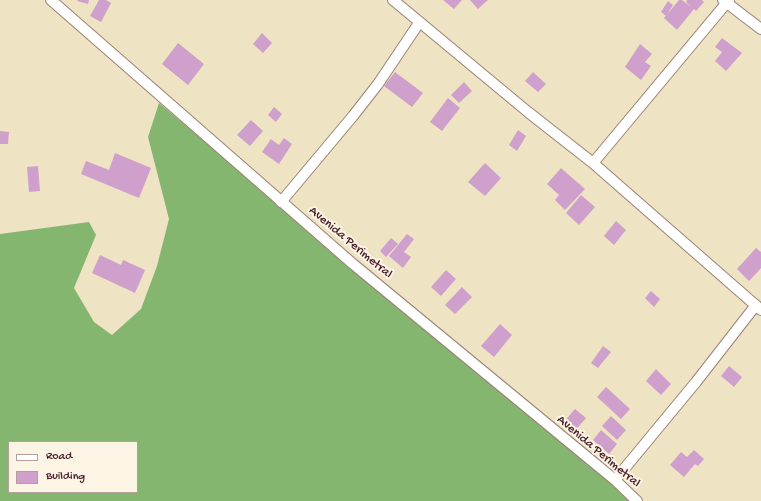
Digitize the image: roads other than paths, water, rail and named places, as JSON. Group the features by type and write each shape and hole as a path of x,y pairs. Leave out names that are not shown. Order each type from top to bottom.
{"street":[{"name":"Avenida Perimetral","path":"51,0 353,264 615,480 636,501"},
{"path":"393,0 419,23 593,163 758,307 615,480"},
{"path":"593,163 727,1 761,30"},
{"path":"281,202 354,116 419,23"}]}
